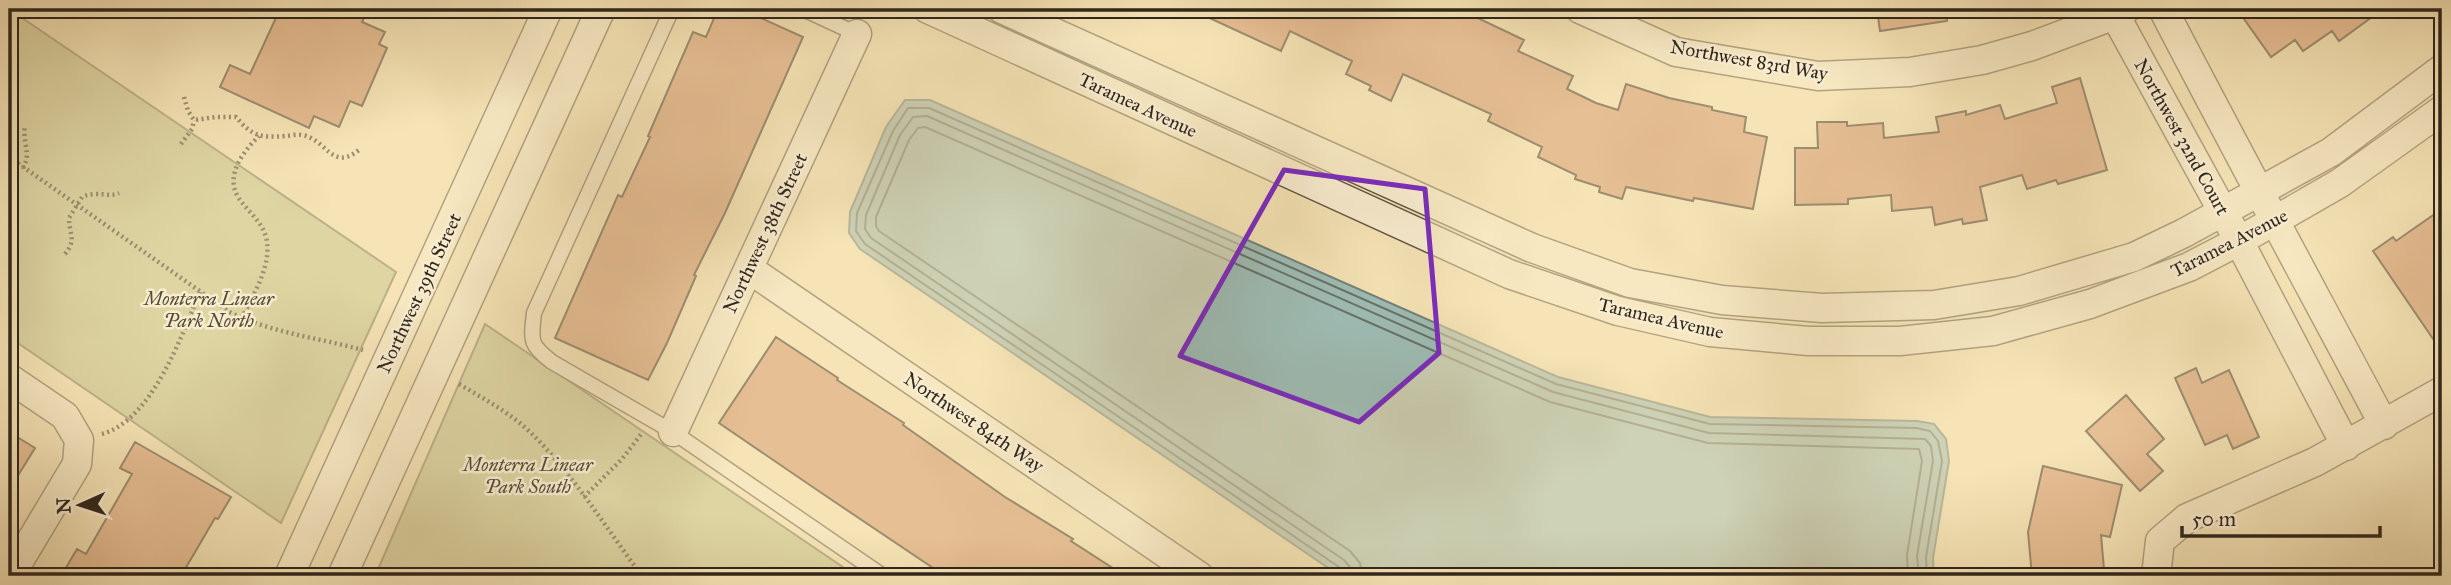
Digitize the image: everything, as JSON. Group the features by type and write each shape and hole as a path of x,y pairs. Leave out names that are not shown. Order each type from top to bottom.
{"street":[{"name":"Northwest 39th Street","path":"289,576 548,9"},
{"path":"342,576 601,9"},
{"name":"Taramea Avenue","path":"928,9 1509,274 1618,311 1710,332 1808,341 1900,341 1993,331 2090,304 2189,267 2239,241 2340,183 2442,110"},
{"name":"Taramea Avenue","path":"1002,9 1532,248 1630,283 1722,300 1822,308 1934,304 2019,291 2134,257 2184,233 2331,152 2442,69"},
{"name":"Northwest 83rd Way","path":"1580,9 1676,52 1818,76 1910,72 1982,60 2032,46 2120,12"},
{"name":"Northwest 32nd Court","path":"2163,9 2384,425"},
{"name":"Northwest 32nd Court","path":"2120,12 2346,446"},
{"name":"Northwest 38th Street","path":"673,432 857,34"},
{"name":"Northwest 84th Way","path":"749,269 1199,576"},
{"path":"9,378 91,437 10,576"},
{"path":"2156,576 2160,541 2187,518 2346,446 2442,391"}],"lane":[{"path":"672,9 534,313 531,339 539,352 552,362 673,432 883,576"},
{"path":"803,9 857,34"}],"path":[{"path":"181,144 192,129 194,120 184,97"},
{"path":"194,120 236,117 247,130 258,136 301,135 321,144 330,154 343,158 351,156 359,149"},
{"path":"23,168 29,155 23,135 25,127"},
{"path":"242,318 266,263 267,251 265,236 258,220 239,198 233,183 237,162 258,136"},
{"path":"9,157 200,292 242,318 294,335 364,351"},
{"path":"65,254 72,240 69,218 82,197 90,194 119,193"},
{"path":"91,437 116,430 131,418 150,396 200,292"},
{"path":"453,381 503,410 529,431 556,460 642,576"},
{"path":"584,497 637,442"}],"highlighted area":[{"path":"1284,170 1425,189 1439,353 1359,422 1180,356"}],"green space":[{"name":"Monterra Linear Park North","path":"9,9 396,272 281,523 9,337"},
{"name":"Monterra Linear Park South","path":"485,324 856,576 375,576"}],"water":[{"path":"905,100 930,100 1558,377 1710,417 1917,421 1934,424 1946,439 1949,461 1933,558 1934,576 1340,576 860,249 849,233 850,212 886,127"}],"building":[{"path":"280,9 368,9 362,22 385,32 379,44 387,48 362,106 350,101 339,127 314,116 309,128 220,87 230,65 250,74"},
{"path":"718,9 741,9 803,37 648,380 555,338 618,195 622,197 650,137 648,136 693,32 706,37"},
{"path":"1190,9 1459,9 1524,40 1518,51 1573,76 1567,89 1596,103 1618,110 1626,84 1669,98 1712,107 1712,110 1746,117 1744,132 1767,137 1753,209 1694,198 1693,201 1626,187 1622,199 1599,192 1600,187 1575,179 1576,175 1538,157 1542,147 1488,121 1491,114 1403,74 1391,101 1369,90 1371,86 1346,74 1352,61 1290,31 1281,51"},
{"path":"1877,9 1946,9 1947,21 1880,31"},
{"path":"2237,9 2383,9 2339,41 2332,31 2303,51 2295,40 2271,57"},
{"path":"2080,78 2107,170 2058,184 2056,180 2027,189 2022,175 1980,187 1987,220 1963,224 1962,219 1935,225 1932,207 1892,211 1891,195 1848,199 1848,204 1795,205 1795,148 1818,148 1817,122 1847,122 1847,126 1883,123 1884,138 1939,132 1936,117 1966,111 1966,115 2000,105 2005,119 2057,103 2052,87"},
{"path":"2442,209 2442,352 2373,251 2393,237 2396,241"},
{"path":"776,337 904,423 903,425 1005,497 1073,539 1071,541 1125,576 945,576 719,423"},
{"path":"2196,368 2202,383 2229,370 2259,437 2233,449 2227,435 2205,445 2175,378"},
{"path":"2126,395 2164,439 2147,454 2163,471 2140,491 2086,431"},
{"path":"9,432 35,448 9,490"},
{"path":"135,442 231,497 218,519 215,518 181,576 61,576 77,549 86,554 132,474 120,468"},
{"path":"2043,466 2122,485 2110,537 2101,535 2104,569 2090,570 2090,576 2032,576 2028,532"}]}
